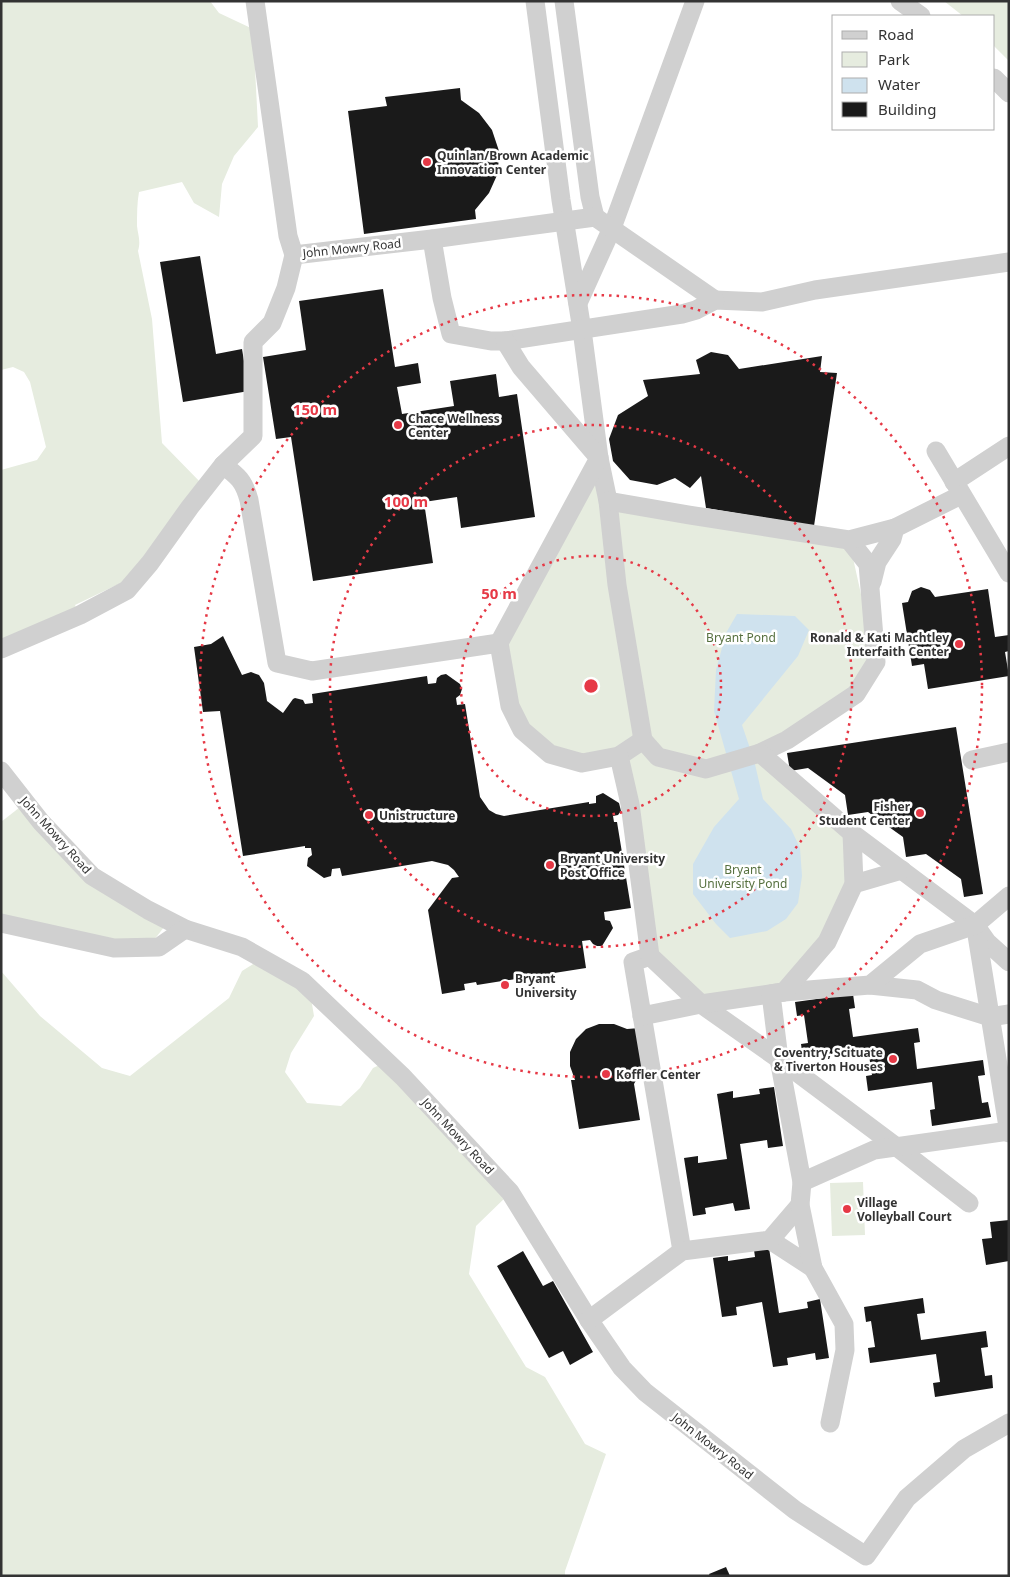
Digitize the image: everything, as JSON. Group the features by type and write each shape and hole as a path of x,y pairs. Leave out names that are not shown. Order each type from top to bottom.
{"street":[{"path":"256,1 288,236 294,254"},
{"path":"534,1 599,458 608,501 617,585 643,740 658,757 706,769 760,753 787,740 856,694 876,662 868,564 849,540"},
{"path":"564,1 590,197 595,217 715,300"},
{"path":"578,303 612,228 694,1"},
{"path":"900,1 920,15"},
{"path":"995,79 1009,93"},
{"name":"John Mowry Road","path":"1,649 80,615 126,590 150,563 223,465 253,436 253,342 272,322 286,288 294,254 432,240 595,217"},
{"path":"432,240 450,334 491,341 505,341 682,314 696,310 715,300 762,302 815,290 1009,262"},
{"path":"505,341 522,367 599,458"},
{"path":"608,501 849,540 895,528 958,488 1009,446"},
{"path":"936,451 1009,573"},
{"path":"599,458 499,643 510,706 522,730 550,754 582,763 619,756 643,740"},
{"path":"223,465 241,479 246,488 277,662 312,672 499,643"},
{"path":"871,586 878,562 892,540 895,528"},
{"path":"972,760 1009,752"},
{"path":"760,753 852,833 975,925 987,942 1009,962"},
{"path":"619,756 630,804 650,956 701,1004 779,1059 969,1203"},
{"name":"John Mowry Road","path":"1,771 41,822 92,876 148,910 184,929 242,947 302,981 354,1028 403,1077 510,1192 589,1320 622,1368 645,1392 795,1510 866,1556 907,1498 964,1449 1009,1423"},
{"path":"830,1423 845,1350 844,1324 813,1268 800,1205 802,1182 779,1059 778,993 827,942 854,884 852,833"},
{"path":"854,884 902,870"},
{"path":"870,985 920,944 975,925 1009,896"},
{"path":"1,924 114,948 159,947 184,929"},
{"path":"802,1182 874,1150 1009,1132 975,925"},
{"path":"650,956 633,962 682,1251"},
{"path":"642,1016 701,1004 778,993 870,985 917,990 936,1000 990,1017 1009,1014"},
{"path":"770,1240 800,1205"},
{"path":"589,1320 682,1251 770,1240 813,1268"}],"green space":[{"path":"1,1 210,1 219,13 253,29 258,127 234,156 222,184 219,217 194,203 182,182 139,192 138,196 138,251 152,319 162,443 204,486 125,581 75,605 80,615 1,649 1,470 37,460 46,447 30,382 24,372 13,367 1,370"},
{"path":"944,1 1009,1 1009,61 995,47 995,15 962,15"},
{"path":"599,458 608,501 849,540 876,662 856,694 760,753 852,833 854,884 784,992 701,1004 650,956 619,756 582,763 522,730 499,643"},
{"path":"24,804 164,927 151,944 1,927 1,822"},
{"path":"258,961 311,998 314,1016 291,1053 285,1072 307,1103 341,1106 360,1088 373,1068 388,1061 508,1195 476,1226 469,1274 526,1367 545,1377 585,1444 606,1454 565,1571 565,1576 1,1576 1,971 40,1016 102,1068 130,1076 229,998 242,971"},
{"name":"Village Volleyball Court","path":"863,1182 865,1235 832,1236 830,1183"}],"water":[{"path":"737,614 795,616 809,630 798,656 742,725 754,760 763,799 791,829 800,848 802,876 798,903 786,919 767,931 730,938 716,924 693,894 693,864 714,827 739,799 714,711 716,670 726,633"}],"building":[{"name":"Quinlan/Brown Academic Innovation Center","path":"460,88 461,100 479,113 492,130 499,151 498,173 489,193 475,210 476,219 364,234 348,111 387,106 385,97"},
{"path":"200,256 216,354 242,349 249,391 183,402 160,262"},
{"name":"Chace Wellness Center","path":"383,289 395,367 418,363 421,383 397,387 402,414 454,406 450,381 496,374 499,397 517,394 535,517 461,528 457,497 424,502 433,563 313,581 291,437 276,439 263,357 306,350 299,301"},
{"path":"711,352 728,355 739,369 822,356 820,372 837,373 814,526 706,508 701,476 690,488 675,478 657,485 630,480 613,461 609,439 618,415 648,396 643,380 700,374 696,360"},
{"name":"Ronald & Kati Machtley Interfaith Center","path":"921,587 930,590 935,597 988,589 995,637 1009,635 1009,651 1005,652 1009,676 928,689 924,664 912,666 902,603 908,602 912,591"},
{"name":"Unistructure","path":"223,636 242,675 251,672 259,675 264,683 267,701 283,713 295,698 303,700 305,704 313,703 312,694 427,676 428,684 436,683 437,678 446,674 460,684 462,689 460,695 456,698 457,705 465,704 480,797 489,810 496,814 504,816 589,802 589,804 596,803 596,796 603,793 619,803 621,811 618,815 613,816 614,822 617,822 631,908 604,912 605,920 610,921 613,928 602,946 593,944 590,940 582,941 586,968 477,985 476,982 464,984 465,990 442,994 428,910 452,878 459,877 448,865 432,861 342,876 340,868 332,869 331,876 324,878 307,866 308,858 312,855 311,848 305,848 305,846 243,856 220,711 203,712 194,647 211,644"},
{"name":"Fisher Student Center","path":"956,727 983,894 964,897 961,879 926,854 906,857 903,837 868,812 848,815 845,795 808,768 790,771 787,753"},
{"name":"Coventry, Scituate & Tiverton Houses","path":"853,994 855,1008 849,1009 853,1037 918,1028 920,1042 914,1043 917,1069 983,1060 985,1075 978,1076 982,1103 988,1102 991,1117 932,1126 930,1110 935,1109 932,1082 868,1091 866,1076 872,1075 868,1049 803,1058 801,1044 808,1043 804,1015 797,1016 795,1002"},
{"name":"Koffler Center","path":"599,1024 614,1024 627,1029 640,1028 642,1069 634,1084 640,1120 579,1129 571,1080 575,1080 570,1066 570,1052 576,1039 586,1029"},
{"path":"774,1087 783,1146 768,1148 767,1140 740,1144 750,1209 735,1211 733,1203 705,1208 706,1214 693,1216 684,1158 698,1156 698,1163 727,1159 717,1094 733,1091 733,1098 760,1094 759,1089"},
{"path":"1009,1220 1009,1261 986,1265 982,1239 992,1238 990,1222"},
{"path":"769,1248 779,1313 808,1308 807,1302 820,1299 829,1358 816,1360 815,1353 787,1358 788,1365 773,1367 762,1302 736,1307 737,1315 722,1317 713,1258 728,1256 728,1261 755,1257 754,1250"},
{"path":"523,1251 543,1286 553,1281 593,1352 570,1365 563,1351 549,1358 497,1266"},
{"path":"923,1298 925,1313 917,1314 921,1340 986,1331 988,1347 981,1348 985,1376 992,1375 993,1388 935,1397 933,1383 940,1382 936,1354 870,1363 868,1348 875,1347 871,1321 866,1322 864,1307"},
{"path":"726,1567 730,1576 710,1576 709,1574"}],"place":[{"name":"Quinlan/Brown Academic Innovation Center","path":"427,162"},
{"name":"Chace Wellness Center","path":"398,425"},
{"name":"Ronald & Kati Machtley Interfaith Center","path":"959,644"},
{"name":"Fisher Student Center","path":"920,813"},
{"name":"Unistructure","path":"369,815"},
{"name":"Bryant University Post Office","path":"550,865"},
{"name":"Bryant University","path":"505,985"},
{"name":"Coventry, Scituate & Tiverton Houses","path":"893,1059"},
{"name":"Koffler Center","path":"606,1074"},
{"name":"Village Volleyball Court","path":"847,1209"}],"park label":[{"name":"Bryant Pond","path":"741,637"},
{"name":"Bryant University Pond","path":"743,876"}]}
